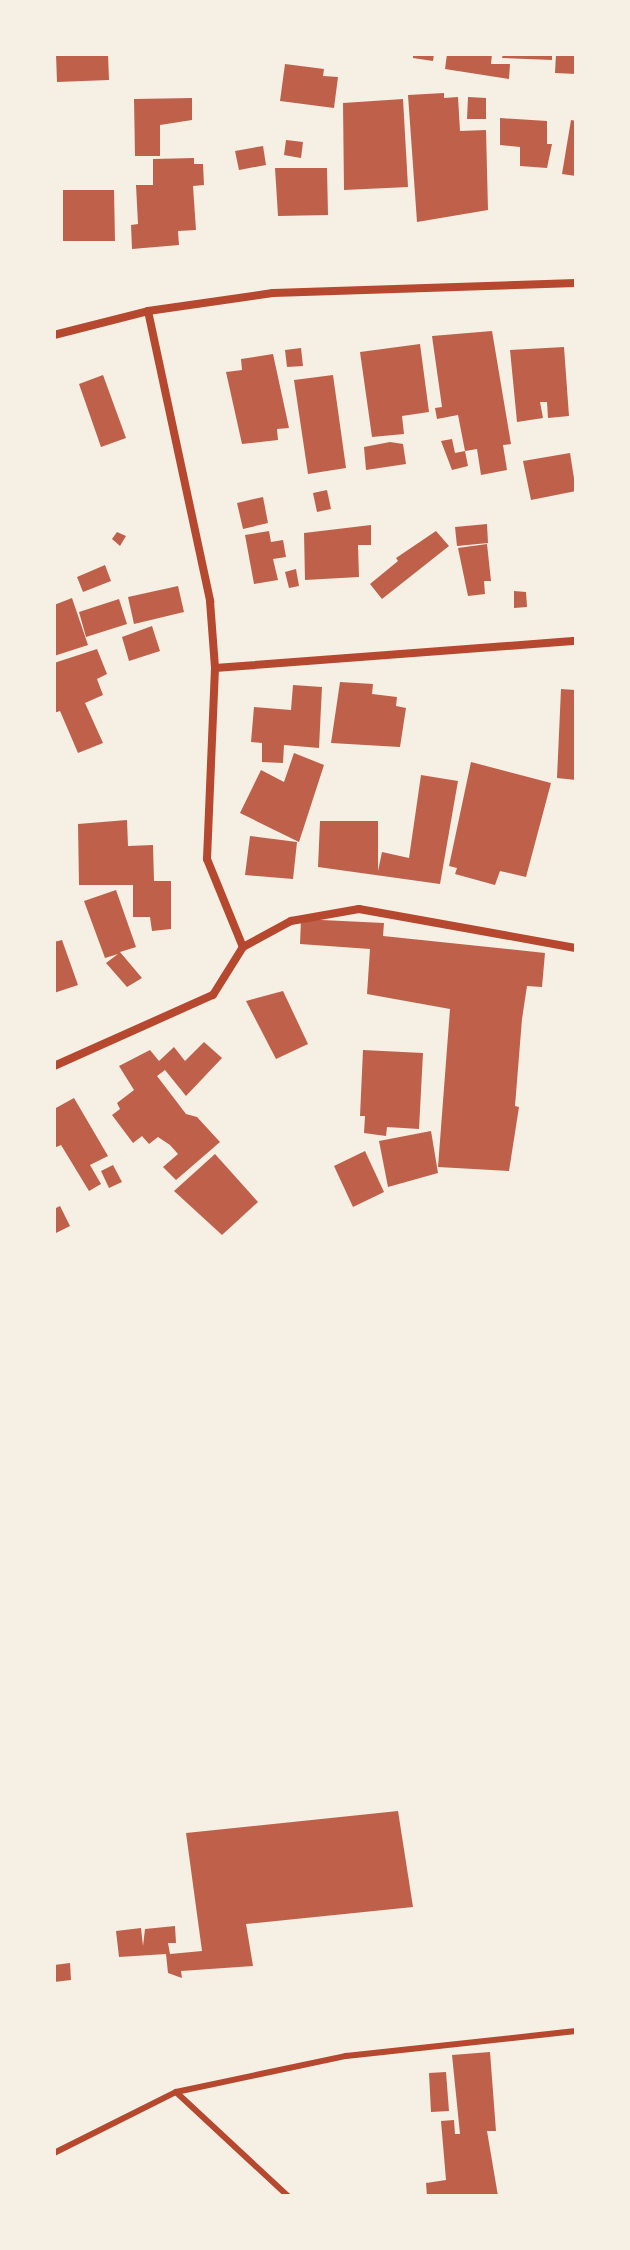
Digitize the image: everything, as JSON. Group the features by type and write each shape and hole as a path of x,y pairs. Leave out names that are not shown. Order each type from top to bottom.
{"street":[{"path":"54,335 148,311 273,293 576,283"},
{"path":"148,311 210,601 215,668 207,859 243,947"},
{"path":"215,668 576,641"},
{"path":"54,1066 213,995 243,947 291,921 359,909 576,948"}],"lane":[{"path":"54,2153 176,2092 346,2056 576,2031"},
{"path":"176,2092 288,2196"}],"building":[{"path":"56,54 108,54 109,80 57,82"},
{"path":"413,54 434,54 433,61 413,58"},
{"path":"447,54 492,54 491,64 510,64 509,79 445,69"},
{"path":"503,54 552,54 552,60 502,58"},
{"path":"556,54 576,54 576,74 555,73"},
{"path":"285,64 324,69 323,76 338,77 334,108 280,101"},
{"path":"444,93 444,98 458,97 460,131 486,130 488,210 417,222 408,95"},
{"path":"468,97 486,98 486,119 467,119"},
{"path":"192,98 192,120 160,125 160,156 135,156 134,99"},
{"path":"403,99 408,187 344,190 343,103"},
{"path":"500,118 547,121 547,144 552,144 547,168 520,166 520,147 500,145"},
{"path":"571,120 576,121 576,176 562,174"},
{"path":"286,140 303,142 301,158 284,155"},
{"path":"263,146 266,165 239,170 235,151"},
{"path":"194,158 194,164 203,164 204,185 193,186 196,230 178,231 179,245 132,249 131,225 138,224 136,185 153,185 153,159"},
{"path":"275,168 327,168 328,215 278,216"},
{"path":"63,190 114,190 115,241 63,241"},
{"path":"492,331 511,444 503,445 507,470 481,475 477,449 465,451 458,415 437,419 435,408 442,407 432,336"},
{"path":"420,344 429,412 402,416 404,434 372,437 360,352"},
{"path":"564,347 569,416 548,418 547,402 540,402 543,418 517,422 510,350"},
{"path":"301,348 303,366 287,367 285,350"},
{"path":"273,354 289,428 277,429 278,440 242,444 226,372 242,370 241,359"},
{"path":"103,375 126,438 101,447 79,384"},
{"path":"333,375 346,468 308,474 294,380"},
{"path":"452,439 455,453 465,451 468,466 452,470 441,441"},
{"path":"390,442 403,444 406,464 366,470 364,447"},
{"path":"570,453 576,491 531,500 523,461"},
{"path":"327,490 331,509 317,512 313,493"},
{"path":"263,497 268,523 243,529 237,503"},
{"path":"487,524 488,543 457,546 455,527"},
{"path":"371,525 371,545 358,545 359,577 305,580 304,533"},
{"path":"269,531 271,542 283,540 286,557 273,559 278,580 254,584 245,535"},
{"path":"436,531 449,546 382,599 370,584 398,561 396,558"},
{"path":"117,532 126,536 120,546 112,539"},
{"path":"487,544 491,581 484,581 485,594 468,596 458,548"},
{"path":"105,565 111,581 83,592 77,577"},
{"path":"296,569 299,586 289,588 285,572"},
{"path":"178,586 184,612 134,624 128,597"},
{"path":"514,591 526,592 527,607 514,608"},
{"path":"72,598 88,645 54,656 54,605"},
{"path":"119,599 127,624 86,637 79,612"},
{"path":"152,626 160,651 129,661 122,637"},
{"path":"97,649 107,674 97,679 103,695 85,703 103,743 78,753 60,711 54,713 54,663"},
{"path":"340,682 373,684 372,694 397,697 396,706 406,708 400,747 331,743"},
{"path":"293,685 322,687 319,748 284,745 283,763 262,762 262,743 251,742 254,707 291,710"},
{"path":"561,689 576,690 576,780 557,778"},
{"path":"294,753 324,765 299,842 240,813 261,770 284,782"},
{"path":"471,762 551,783 526,877 500,871 495,885 455,874 457,868 449,866"},
{"path":"421,775 458,781 440,884 318,867 320,821 378,821 378,871 382,852 409,858"},
{"path":"127,820 128,846 153,845 154,881 171,881 171,929 152,931 150,917 133,917 133,885 79,885 78,824"},
{"path":"250,836 297,842 293,879 245,875"},
{"path":"116,890 136,947 120,952 142,978 127,987 106,963 118,954 105,958 84,901"},
{"path":"301,919 384,923 383,936 545,953 542,987 527,986 515,1106 519,1107 509,1171 438,1167 450,1009 367,994 370,949 300,944"},
{"path":"62,940 78,985 54,993 54,942"},
{"path":"283,991 308,1044 276,1059 246,1001"},
{"path":"204,1042 222,1058 186,1096 165,1070 157,1076 186,1114 197,1117 220,1142 176,1180 163,1167 178,1154 170,1145 158,1137 149,1144 142,1136 133,1143 112,1115 120,1109 117,1103 134,1090 119,1066 150,1050 159,1061 174,1047 185,1061"},
{"path":"363,1050 423,1053 419,1129 387,1127 386,1136 364,1133 365,1116 360,1116"},
{"path":"74,1098 108,1156 90,1165 101,1184 89,1191 61,1145 54,1148 54,1109"},
{"path":"431,1131 438,1173 388,1187 379,1141"},
{"path":"365,1151 384,1192 353,1207 334,1166"},
{"path":"215,1154 258,1202 222,1235 174,1191"},
{"path":"113,1165 122,1182 109,1188 101,1171"},
{"path":"60,1206 70,1226 54,1234 54,1209"},
{"path":"398,1811 413,1907 246,1924 253,1966 181,1971 182,1978 168,1973 166,1954 119,1957 116,1931 141,1928 143,1946 145,1929 175,1926 176,1943 168,1943 170,1954 202,1951 186,1833"},
{"path":"70,1963 71,1980 54,1982 54,1965"},
{"path":"490,2052 496,2131 487,2131 498,2196 427,2196 426,2183 446,2180 441,2121 454,2120 455,2134 460,2134 452,2055"},
{"path":"446,2072 449,2111 431,2112 429,2073"}]}
